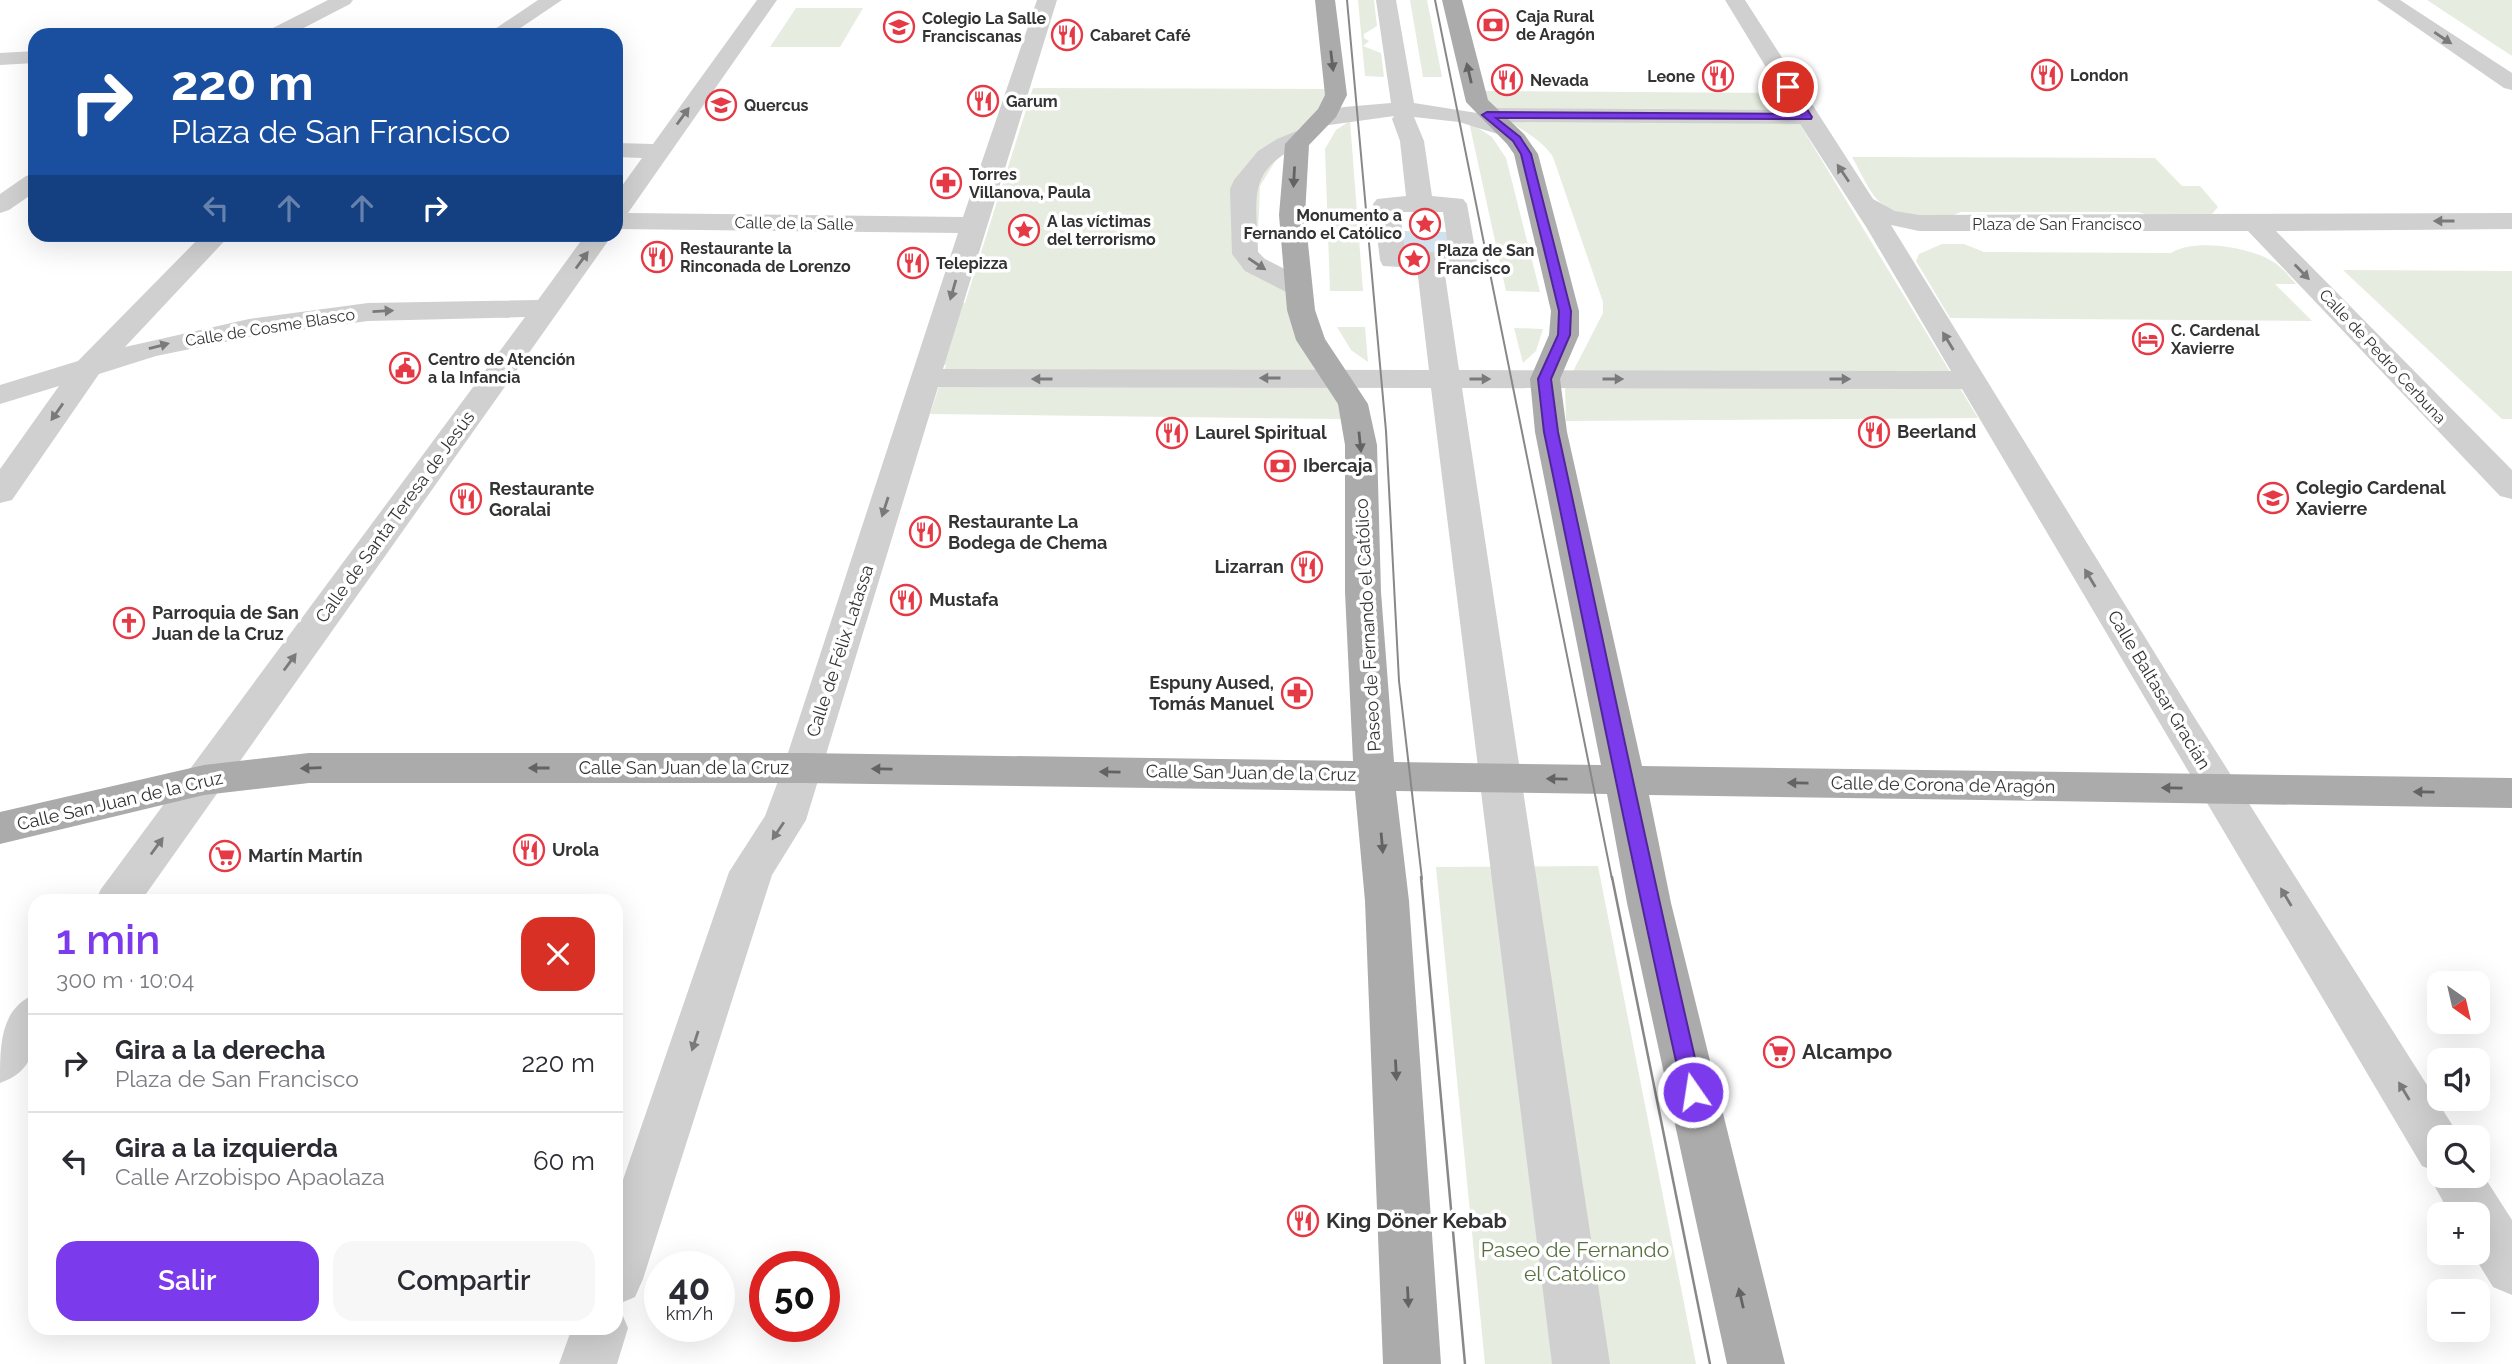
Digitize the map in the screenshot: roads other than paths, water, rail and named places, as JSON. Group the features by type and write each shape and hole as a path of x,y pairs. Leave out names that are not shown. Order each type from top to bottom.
{"main road":[{"name":"Paseo de Fernando el Católico","path":"1325,0 1336,95 1332,106 1296,149 1292,215 1297,287 1305,326 1320,356 1338,378 1353,404 1361,445 1363,592 1374,775 1387,901 1412,1364"},
{"path":"1452,0 1474,96 1495,122 1516,139 1526,154 1565,311 1564,335 1545,379 1551,432 1652,916 1756,1364"},
{"name":"Calle San Juan de la Cruz","path":"0,828 204,780 264,771 309,768 803,768 1374,775"},
{"name":"Calle de Corona de Aragón","path":"1374,775 2219,788 2505,801"}],"street":[{"path":"288,28 343,0"},
{"path":"507,28 552,0"},
{"path":"623,202 767,0"},
{"name":"Calle de Félix Latassa","path":"623,1258 751,872 785,820 803,768 973,225 1047,0"},
{"path":"1386,0 1403,107 1412,141 1420,204"},
{"name":"Calle Baltasar Gracián","path":"1735,0 1879,228 2427,1129"},
{"path":"2386,0 2512,83"},
{"path":"0,59 28,57"},
{"path":"1297,287 1255,265 1245,254 1243,189 1245,180 1263,160 1313,127 1358,112 1446,112 1495,122 1807,117"},
{"path":"623,150 658,151"},
{"path":"0,205 28,186"},
{"path":"1386,204 1420,204 1454,204 1464,260 1393,260 1386,204"},
{"name":"Plaza de San Francisco","path":"1887,217 1919,223 2263,232 1929,239 1909,242 1879,228 1887,217"},
{"name":"Calle de la Salle","path":"623,221 973,225"},
{"path":"2263,232 2512,221"},
{"path":"2263,232 2512,244"},
{"name":"Calle de Pedro Cerbuna","path":"2263,232 2512,489"},
{"path":"0,492 87,369 210,242"},
{"name":"Calle de Santa Teresa de Jesús","path":"122,894 594,242"},
{"path":"1429,260 1581,1364"},
{"name":"Calle de Cosme Blasco","path":"0,395 178,341 315,317 422,309 548,308"},
{"path":"927,378 1338,378 1446,392 1545,379 1971,380"},
{"path":"2476,453 2512,453"},
{"path":"0,1062 28,1024"},
{"path":"2462,1188 2512,1269"},
{"path":"588,1364 598,1335"}],"water":[{"path":"1401,231 1449,232 1453,254 1404,254"}],"tram line":[{"path":"1347,0 1386,431 1399,681 1422,879"},
{"path":"1435,0 1612,879"},
{"path":"1421,877 1465,1364"},
{"path":"1612,877 1710,1364"}],"place":[{"name":"Caja Rural de Aragón","path":"1493,25"},
{"name":"Colegio La Salle Franciscanas","path":"899,27"},
{"name":"Cabaret Café","path":"1067,35"},
{"name":"London","path":"2047,75"},
{"name":"Leone","path":"1718,76"},
{"name":"Nevada","path":"1507,80"},
{"name":"Garum","path":"983,101"},
{"name":"Quercus","path":"721,105"},
{"name":"Torres Villanova, Paula","path":"946,183"},
{"name":"Monumento a Fernando el Católico","path":"1425,224"},
{"name":"A las víctimas del terrorismo","path":"1024,230"},
{"name":"Restaurante la Rinconada de Lorenzo","path":"657,257"},
{"name":"Plaza de San Francisco","path":"1414,259"},
{"name":"Telepizza","path":"913,263"},
{"name":"C. Cardenal Xavierre","path":"2148,339"},
{"name":"Centro de Atención a la Infancia","path":"405,368"},
{"name":"Beerland","path":"1874,432"},
{"name":"Laurel Spiritual","path":"1172,433"},
{"name":"Ibercaja","path":"1280,466"},
{"name":"Colegio Cardenal Xavierre","path":"2273,498"},
{"name":"Restaurante Goralai","path":"466,499"},
{"name":"Restaurante La Bodega de Chema","path":"925,532"},
{"name":"Lizarran","path":"1307,567"},
{"name":"Mustafa","path":"906,600"},
{"name":"Parroquia de San Juan de la Cruz","path":"129,623"},
{"name":"Espuny Aused, Tomás Manuel","path":"1297,693"},
{"name":"Urola","path":"529,850"},
{"name":"Martín Martín","path":"225,856"},
{"name":"Alcampo","path":"1779,1052"},
{"name":"King Döner Kebab","path":"1303,1221"}]}
